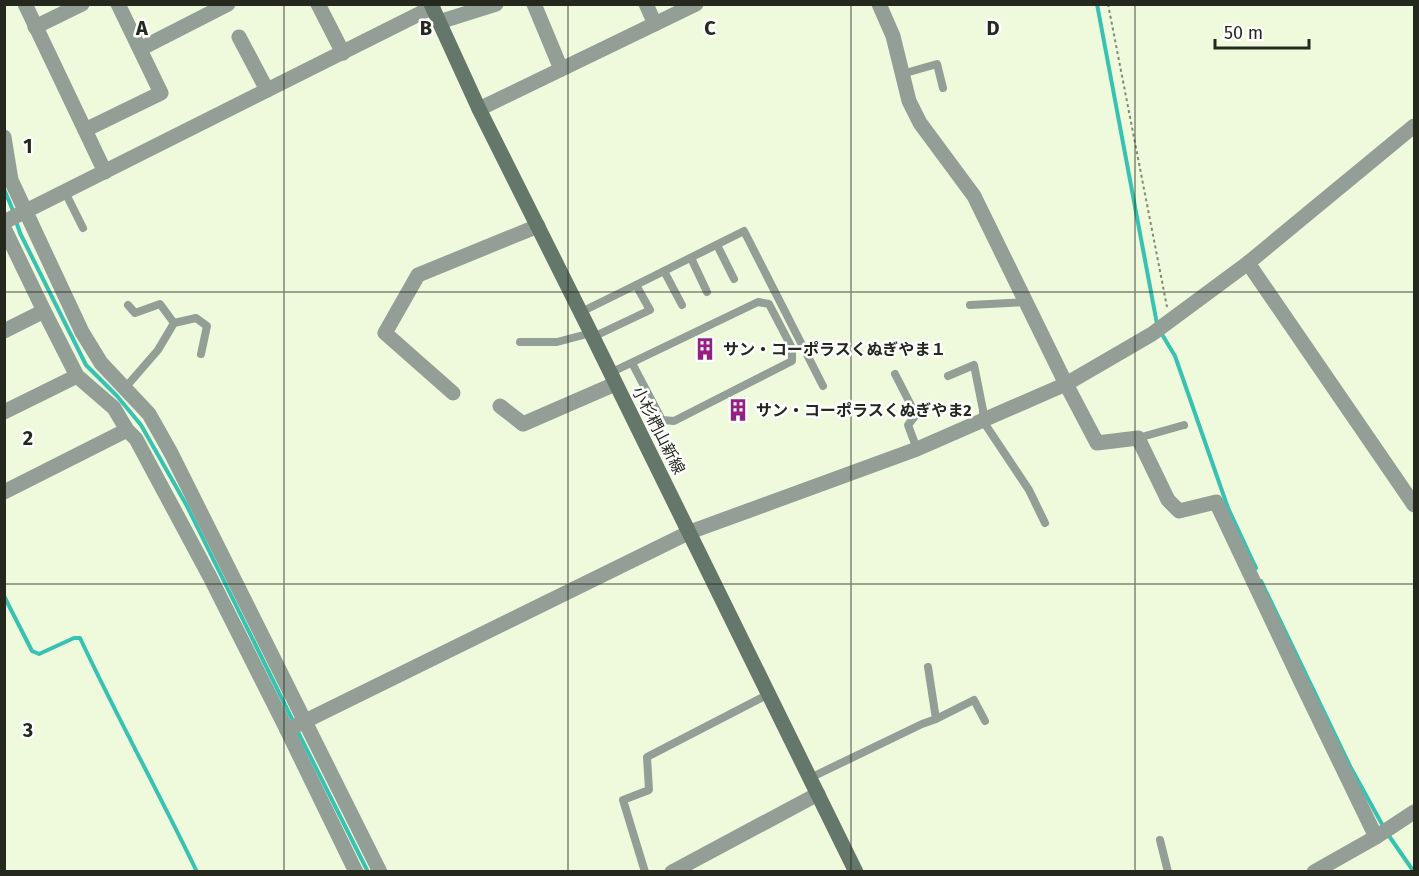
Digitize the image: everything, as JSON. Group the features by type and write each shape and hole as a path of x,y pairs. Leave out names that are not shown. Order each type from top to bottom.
{"main road":[{"name":"小杉椚山新線","path":"432,6 479,109 856,872"}],"street":[{"path":"25,4 105,172"},
{"path":"35,27 82,4"},
{"path":"85,130 161,93 118,4"},
{"path":"140,49 228,4"},
{"path":"318,4 343,52"},
{"path":"439,22 496,4"},
{"path":"534,4 561,69"},
{"path":"646,4 654,24"},
{"path":"479,109 696,4"},
{"path":"879,4 893,36 909,101 920,123 974,196 1097,443 1138,438 1168,500 1179,511 1216,502 1376,837"},
{"path":"4,222 432,6"},
{"path":"239,37 267,90"},
{"path":"286,730 690,532 917,449 1066,384 1170,321 1248,262 1414,126"},
{"path":"4,136 11,180 81,332 101,363 148,414 171,453 380,872"},
{"path":"453,393 385,333 418,275 538,226"},
{"path":"4,228 77,376 114,408 127,430 136,439 205,567 356,872"},
{"path":"1248,262 1414,505"},
{"path":"4,331 44,311"},
{"path":"4,411 77,376"},
{"path":"500,406 523,424 613,379"},
{"path":"4,492 127,430"},
{"path":"672,872 818,795"},
{"path":"1314,872 1376,837 1414,812"}],"lane":[{"path":"902,74 937,64 944,88"},
{"path":"65,192 84,228"},
{"path":"580,312 744,231 823,386"},
{"path":"717,245 734,279"},
{"path":"691,258 707,292"},
{"path":"664,271 682,305"},
{"path":"520,342 557,342 592,335 650,310 636,285"},
{"path":"613,379 632,363 758,302 769,304 792,348 792,361 674,422 662,420 632,363"},
{"path":"970,305 1027,302"},
{"path":"128,304 135,313 160,304 174,323"},
{"path":"124,388 158,350 174,323 196,318 207,326 201,354"},
{"path":"948,376 974,365 983,420 1029,490 1045,523"},
{"path":"895,374 916,415 908,425 917,449"},
{"path":"1138,438 1184,425"},
{"path":"928,667 936,719"},
{"path":"645,872 623,800 649,790 647,757 769,694"},
{"path":"810,778 974,700 985,721"},
{"path":"1161,840 1168,872"}],"path":[{"path":"1108,4 1170,321"}],"waterway":[{"path":"1097,4 1157,324"},
{"path":"4,189 14,213"},
{"path":"16,221 86,365 117,396 141,425 187,506 294,723"},
{"path":"1160,331 1175,356 1228,508 1256,568"},
{"path":"1261,581 1351,768 1383,826"},
{"path":"4,596 32,651 39,654 74,638 80,638 197,872"},
{"path":"297,730 368,872"},
{"path":"1387,833 1414,872"}],"place":[{"name":"サン・コーポラスくぬぎやま１","path":"705,349"},
{"name":"サン・コーポラスくぬぎやま2","path":"738,410"}]}
